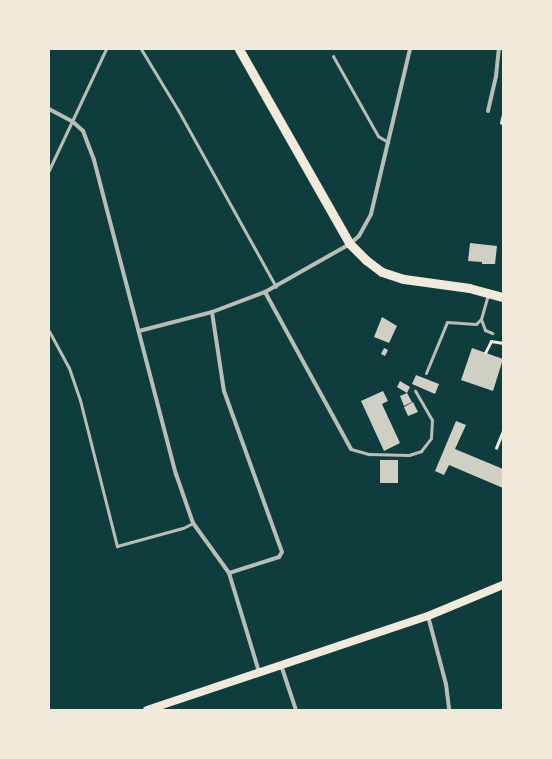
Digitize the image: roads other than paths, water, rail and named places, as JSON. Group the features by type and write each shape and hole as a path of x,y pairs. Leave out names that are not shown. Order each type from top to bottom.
{"main road":[{"path":"239,49 350,244 382,272 404,279 469,288 503,297"},
{"path":"147,710 428,616 503,585"}],"street":[{"path":"139,331 212,312 265,292 350,244 365,228 371,214 410,49"},
{"path":"488,111 496,76 499,49"},
{"path":"49,110 72,121 83,131 94,160 176,474 193,523 229,574 259,672"},
{"path":"265,292 352,449"},
{"path":"212,312 224,391 282,552 279,557 229,574"},
{"path":"428,616 446,684 448,710"},
{"path":"281,665 296,710"}],"lane":[{"path":"49,170 106,49"},
{"path":"141,49 178,110 276,287"},
{"path":"333,56 378,136 388,142"},
{"path":"426,373 447,322 476,324 481,319 488,293"},
{"path":"481,319 485,330 492,333"},
{"path":"49,331 69,368 80,400 117,546 183,528 193,523"},
{"path":"352,449 369,454 408,455 421,451 431,438 432,420 415,391"}]}
